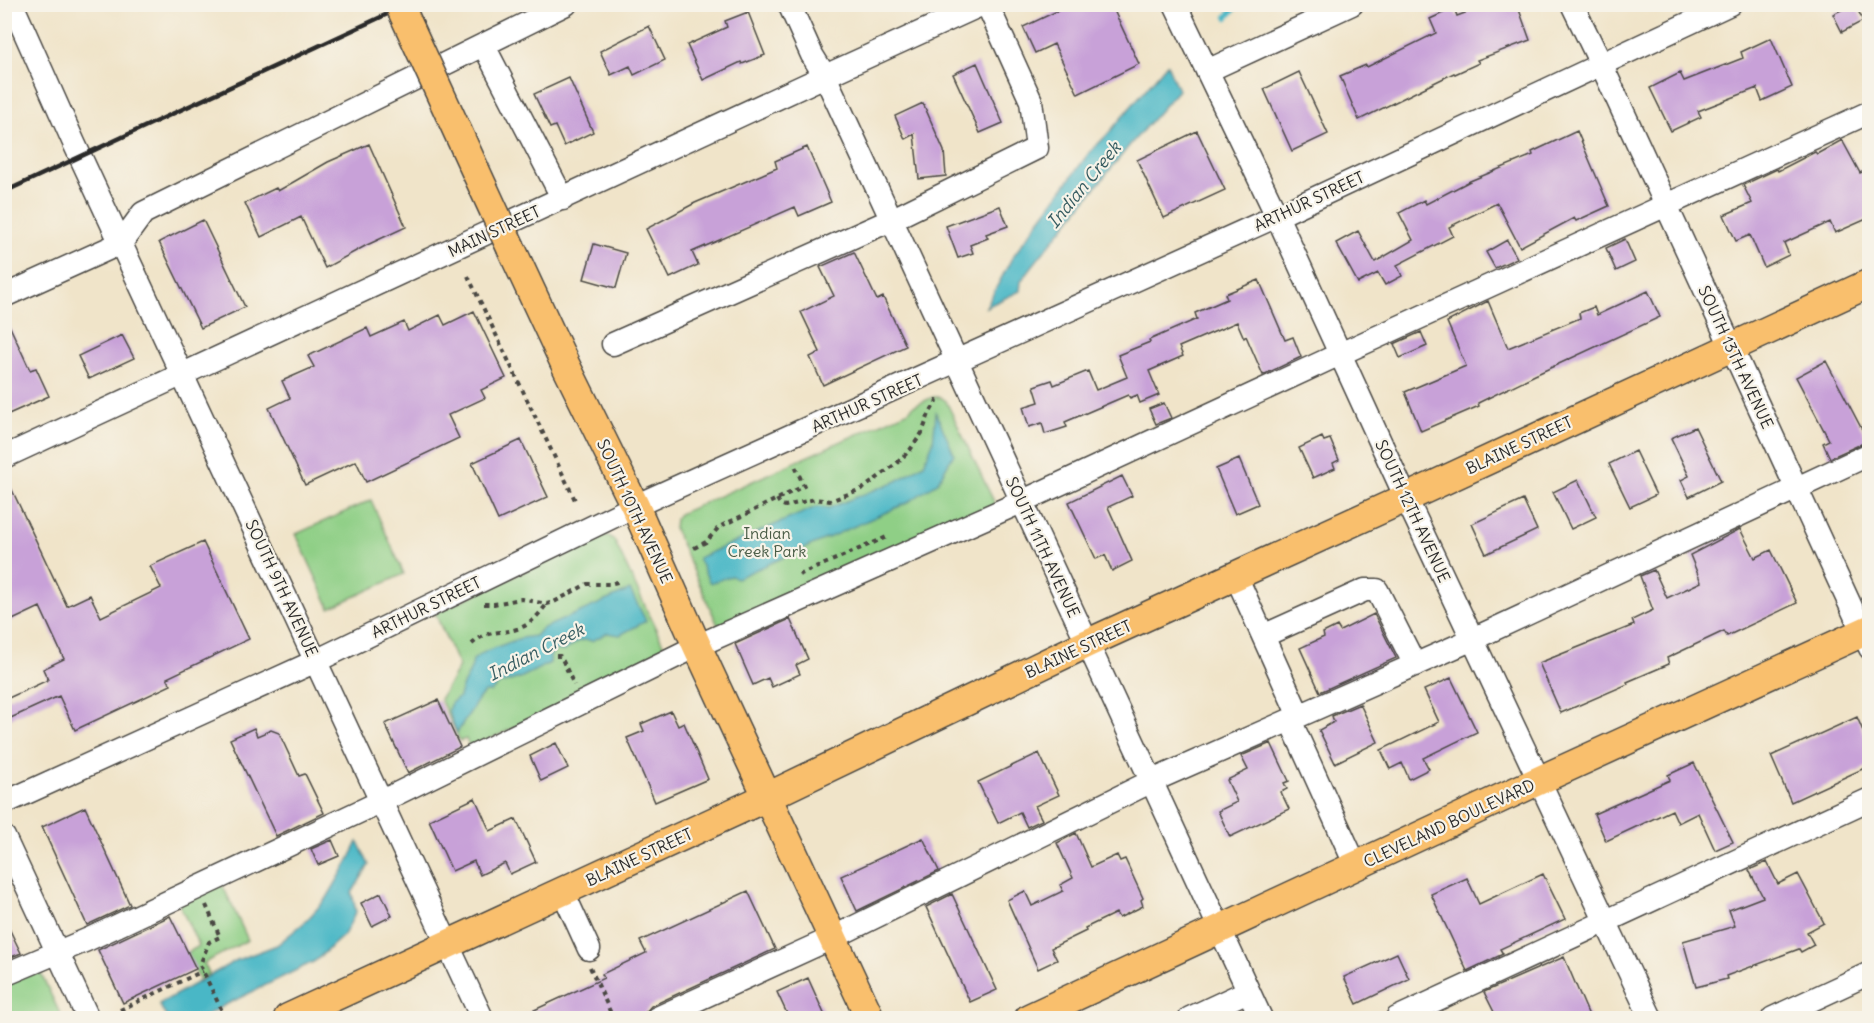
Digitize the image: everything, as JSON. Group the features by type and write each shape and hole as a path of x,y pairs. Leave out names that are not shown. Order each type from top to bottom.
{"main road":[{"name":"SOUTH 10TH AVENUE","path":"399,4 566,366 635,506 697,646 870,1018"},
{"name":"BLAINE STREET","path":"288,1018 767,797 1088,643 1869,283"},
{"name":"CLEVELAND BOULEVARD","path":"1029,1018 1540,780 1867,637"}],"street":[{"name":"SOUTH 9TH AVENUE","path":"12,4 81,158 482,1018"},
{"path":"4,296 121,243 143,213 566,4"},
{"name":"SOUTH 11TH AVENUE","path":"789,4 812,55 825,76 1261,1018"},
{"path":"613,345 891,220 1037,148 1031,101 985,4"},
{"name":"MAIN STREET","path":"4,458 825,76 985,4"},
{"name":"SOUTH 12TH AVENUE","path":"1175,4 1277,216 1406,498 1651,1018"},
{"path":"1207,71 1352,4"},
{"name":"SOUTH 13TH AVENUE","path":"1572,4 1796,489 1867,637"},
{"name":"ARTHUR STREET","path":"4,803 315,660 635,506 956,363 1277,216 1602,66 1730,4"},
{"path":"484,46 563,199"},
{"path":"4,975 381,801 697,646 1022,502 1869,112"},
{"path":"657,1018 832,938 1152,781 1473,639 1869,454"},
{"path":"1236,576 1263,636 1294,718 1356,866"},
{"path":"1263,636 1365,590 1377,591 1414,665"},
{"path":"1397,1018 1869,799"},
{"path":"4,837 88,1018"},
{"path":"562,892 588,955"},
{"path":"1773,1018 1869,973"},
{"path":"1196,1017 1248,991"}],"path":[{"path":"468,276 576,502"},
{"path":"777,499 785,506 815,499 830,501 864,488 910,450 922,433 928,414 939,397"},
{"path":"694,548 706,542 719,527 804,486 794,464"},
{"path":"474,604 494,604 521,599 547,604 587,584 610,584 621,581"},
{"path":"472,645 490,633 522,627 536,617 547,604"},
{"path":"556,656 560,656 567,672"},
{"path":"198,887 220,937 209,942 200,965 222,1011"},
{"path":"588,955 613,1018"},
{"path":"120,1010 203,971"}],"green space":[{"name":"Indian Creek Park","path":"933,397 940,397 946,401 996,506 721,632 674,528 675,519 679,514 909,411 913,406"},
{"path":"371,500 404,574 330,608 296,534"},
{"path":"602,535 614,540 669,657 470,748 466,739 460,741 440,699 459,667 435,613"},
{"path":"221,882 248,940 204,963 209,974 199,979 187,953 199,946 178,902"},
{"path":"34,959 62,1018 5,1018 4,972"}],"water":[{"path":"1167,64 1178,90 1129,146 1034,264 1021,281 1020,291 986,307 1012,258 1089,153"},
{"path":"936,413 954,454 937,483 907,503 737,578 731,576 710,583 698,558 816,507 829,508 897,481 924,464 933,442"},
{"path":"630,590 646,621 620,635 607,633 592,641 580,641 564,651 555,650 550,656 550,663 520,678 500,684 490,692 485,692 457,733 448,710 451,703 459,697 473,660 486,651 521,638 535,636 541,629"},
{"path":"358,842 369,865 352,893 356,912 344,935 315,961 201,1018 167,1018 159,1004 237,960 277,945 305,922 327,898"}],"building":[{"path":"1072,4 1111,4 1139,64 1078,94 1054,44 1035,53 1023,27"},
{"path":"1489,4 1517,4 1530,40 1477,60 1479,63 1359,120 1340,76 1366,65 1367,67 1436,33 1430,19 1454,8 1457,16"},
{"path":"1853,4 1863,21 1842,32 1833,14"},
{"path":"748,12 765,55 742,64 741,62 703,80 687,45 727,27 725,21"},
{"path":"649,26 665,60 634,75 630,66 611,75 600,51"},
{"path":"1771,38 1792,87 1762,101 1757,88 1698,111 1701,117 1671,131 1650,88 1680,73 1684,81 1743,58 1741,52"},
{"path":"977,63 1003,123 980,133 953,74"},
{"path":"1299,72 1328,134 1292,151 1264,89"},
{"path":"569,78 593,132 564,146 555,126 550,128 534,94"},
{"path":"923,103 944,151 946,176 919,179 914,134 905,139 895,116"},
{"path":"1197,131 1225,190 1164,218 1137,160"},
{"path":"1577,131 1609,206 1576,221 1574,218 1520,247 1497,203 1449,227 1453,236 1397,265 1402,276 1385,285 1378,273 1358,283 1336,243 1358,231 1375,262 1413,240 1399,213 1424,200 1426,204 1470,181 1533,155 1532,152"},
{"path":"1842,140 1860,173 1869,169 1869,218 1835,233 1830,222 1784,243 1789,255 1764,267 1750,235 1736,241 1724,215 1752,203 1743,185 1777,169 1778,171 1815,152 1817,154"},
{"path":"369,144 406,227 325,268 301,217 261,237 245,203 276,188 278,191 328,162"},
{"path":"807,147 831,202 799,216 795,207 692,252 698,265 670,278 646,229 695,203 777,168 775,161"},
{"path":"1000,206 1008,226 986,234 988,238 970,245 973,253 958,258 946,226"},
{"path":"203,220 245,307 201,328 159,242"},
{"path":"1625,239 1635,262 1616,271 1606,248"},
{"path":"1507,240 1517,258 1495,268 1486,252"},
{"path":"594,244 626,253 616,288 584,279"},
{"path":"854,252 877,300 883,297 906,346 823,385 810,357 820,352 801,312 834,296 820,267"},
{"path":"1259,280 1285,340 1293,337 1301,357 1263,375 1246,336 1244,338 1237,322 1179,347 1183,356 1149,371 1159,395 1140,403 1137,395 1130,398 1128,395 1065,422 1067,427 1045,434 1042,423 1029,427 1023,407 1039,402 1034,386 1052,380 1054,385 1088,371 1096,390 1127,377 1118,355 1197,319 1195,313 1227,299 1225,294"},
{"path":"1648,291 1660,317 1478,403 1479,406 1421,431 1405,392 1466,366 1447,322 1488,301 1508,348 1580,318 1579,313 1594,307 1597,315"},
{"path":"474,311 506,378 481,390 485,398 448,415 459,438 366,482 356,461 305,485 269,408 290,398 282,381 314,367 308,356 367,328 371,337 404,322 408,331 440,315 445,325"},
{"path":"4,314 30,370 36,368 49,396 4,416"},
{"path":"1421,332 1427,346 1400,358 1394,344"},
{"path":"122,335 134,358 89,379 78,356"},
{"path":"1826,361 1868,441 1830,458 1823,443 1829,440 1796,377"},
{"path":"1164,403 1171,418 1156,424 1149,409"},
{"path":"1695,427 1721,481 1689,497 1681,480 1689,476 1671,438"},
{"path":"1322,437 1324,441 1330,439 1339,460 1333,463 1335,468 1313,478 1299,448"},
{"path":"521,440 548,497 498,520 472,463"},
{"path":"1635,451 1656,495 1630,507 1609,464"},
{"path":"1239,459 1258,504 1235,514 1216,469"},
{"path":"4,473 67,606 90,595 101,617 161,588 150,566 203,542 249,639 167,678 171,685 75,730 59,696 4,721 4,700 48,680 43,669 64,659 40,607 4,624"},
{"path":"1122,476 1132,496 1108,507 1132,561 1112,571 1105,555 1096,559 1069,502"},
{"path":"1578,480 1596,517 1571,529 1553,492"},
{"path":"1523,500 1537,530 1486,554 1472,524"},
{"path":"1740,529 1755,558 1771,550 1797,603 1727,636 1724,631 1667,658 1669,664 1561,713 1539,663 1634,625 1632,620 1653,610 1640,576 1654,570 1667,598 1701,582 1690,555"},
{"path":"1374,614 1396,658 1320,692 1300,648 1324,637 1323,633 1337,626 1340,631"},
{"path":"790,619 808,659 796,665 800,674 772,687 768,678 753,685 735,644"},
{"path":"1451,678 1477,732 1423,758 1429,769 1409,779 1402,763 1390,769 1381,750 1439,722 1424,690"},
{"path":"438,700 460,747 408,773 385,724"},
{"path":"1360,704 1378,742 1335,763 1319,730 1334,722 1332,716"},
{"path":"671,711 678,726 684,723 708,779 655,802 627,738 644,731 641,724"},
{"path":"1857,717 1869,745 1869,766 1791,802 1771,756"},
{"path":"254,728 257,736 271,730 279,733 299,776 305,774 324,813 276,836 230,739"},
{"path":"556,743 568,768 541,781 530,756"},
{"path":"1271,743 1289,781 1284,783 1287,789 1281,792 1289,809 1230,837 1218,811 1237,802 1227,780 1248,770 1241,756"},
{"path":"1039,753 1059,795 1035,806 1042,820 1027,827 1020,812 998,823 978,782"},
{"path":"1694,763 1733,842 1715,850 1698,813 1678,823 1672,810 1606,841 1594,814 1670,780 1668,775"},
{"path":"475,798 490,831 516,819 536,862 510,874 505,863 480,875 474,861 452,871 429,820"},
{"path":"85,807 130,905 87,925 42,827"},
{"path":"1076,833 1091,867 1117,855 1120,861 1125,859 1143,898 1141,900 1143,906 1119,918 1116,913 1051,948 1057,960 1038,969 1007,900 1025,891 1032,906 1063,891 1060,885 1073,878 1057,843"},
{"path":"923,838 939,871 857,911 841,876"},
{"path":"332,840 339,856 318,865 311,849"},
{"path":"1767,862 1778,884 1798,874 1824,923 1807,932 1814,945 1801,952 1799,949 1726,976 1727,979 1696,987 1683,941 1735,926 1729,910 1763,897 1749,870"},
{"path":"1543,874 1565,919 1500,949 1503,954 1467,971 1431,894 1467,878 1479,904"},
{"path":"748,891 775,949 651,1006 645,1013 633,1018 517,1018 604,978 602,974 646,953 640,941"},
{"path":"381,893 392,916 372,926 361,903"},
{"path":"952,894 997,990 970,1002 926,907"},
{"path":"170,916 196,969 123,1003 98,950"},
{"path":"4,918 21,953 4,960"},
{"path":"1397,953 1409,979 1357,1004 1344,977"},
{"path":"1564,957 1590,1018 1497,1018 1484,992"},
{"path":"808,978 826,1018 789,1018 777,992"}],"waterway":[{"name":"Indian Creek","path":"1227,17 1238,4"}],"railway":[{"path":"4,192 409,4"}]}
